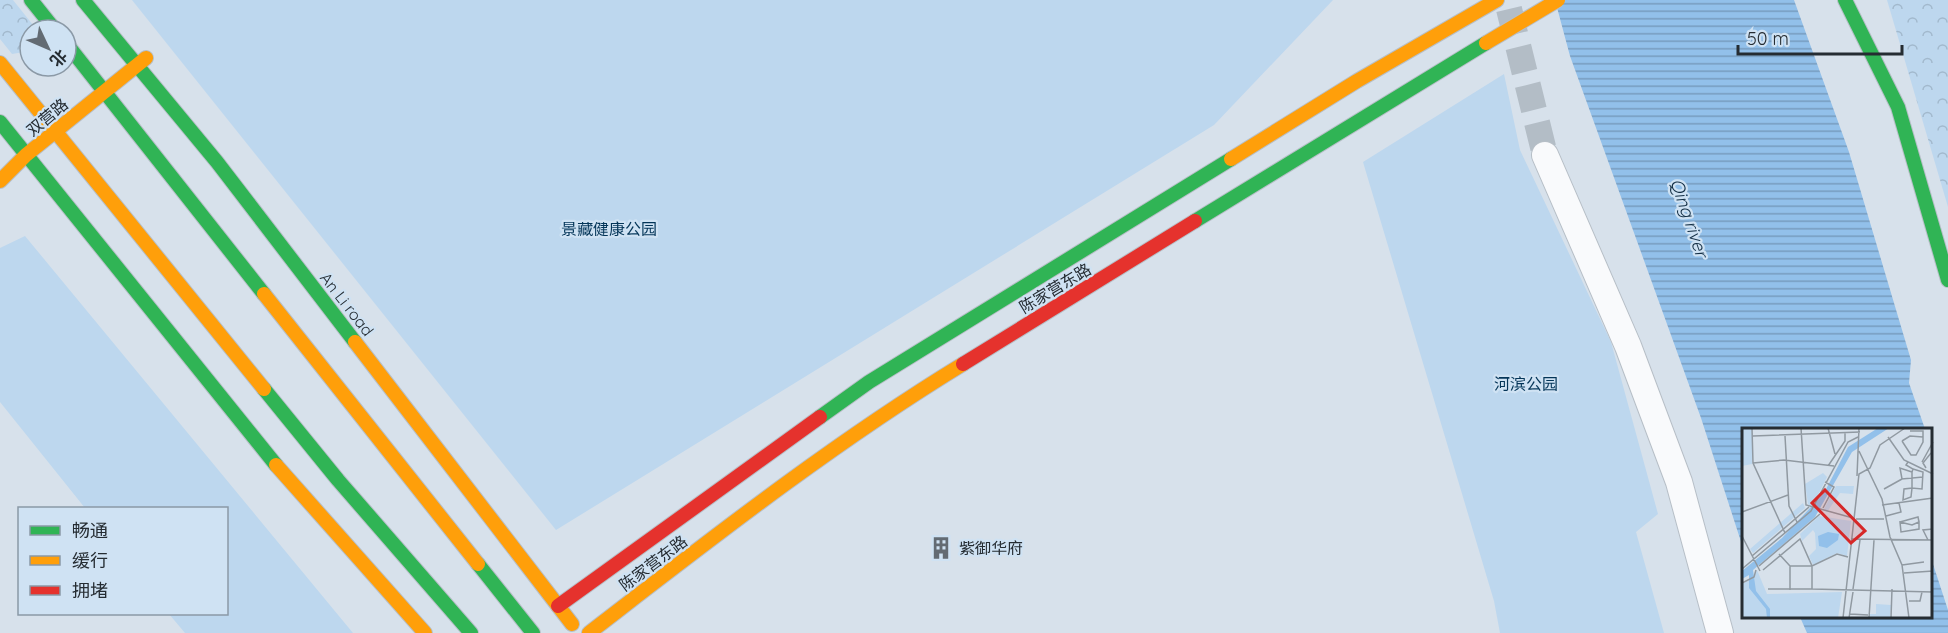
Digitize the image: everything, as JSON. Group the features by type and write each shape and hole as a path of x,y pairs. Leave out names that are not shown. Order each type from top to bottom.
{"street":[{"path":"31,0 46,18"},
{"name":"An Li road","path":"83,0 140,61 578,633"},
{"name":"陈家营东路","path":"558,606 869,382 1357,81 1497,0"},
{"name":"陈家营东路","path":"589,633 785,483 888,410 1558,0"},
{"path":"1845,0 1898,107 1948,280"},
{"path":"78,58 533,633"},
{"name":"双营路","path":"0,181 26,155 140,61"},
{"path":"0,63 338,480 471,633"},
{"path":"0,122 280,470 425,633"},
{"path":"1545,155 1628,346 1679,482 1719,633"}],"green space":[{"path":"0,0 13,0 27,18 18,18 18,53 12,54 0,39"},
{"name":"景藏健康公园","path":"132,0 1333,0 1214,125 556,530"},
{"path":"1887,0 1948,0 1948,207"},
{"name":"河滨公园","path":"1504,74 1520,150 1611,342 1658,514 1636,532 1664,633 1500,633 1494,601 1363,162"},
{"path":"25,236 353,633 185,633 170,615 228,615 228,507 84,507 0,402 0,248"}],"water":[{"name":"Qing river","path":"1555,0 1794,0 1849,152 1911,360 1909,383 1925,428 1742,428 1742,545 1701,418 1570,56"},
{"path":"1933,564 1948,610 1948,633 1807,633 1800,618 1933,618"}],"tunnel":[{"path":"1509,9 1545,155"}],"traffic: fast":[{"path":"31,0 45,18"},
{"path":"83,0 217,162 355,342"},
{"path":"1845,0 1898,107 1948,280"},
{"path":"1195,221 1486,43"},
{"path":"78,58 264,294"},
{"path":"0,122 276,465"},
{"path":"820,417 869,382 1231,159"},
{"path":"264,389 338,480 471,633"},
{"path":"478,564 533,633"}],"traffic: slow":[{"path":"1231,159 1357,81 1497,0"},
{"path":"1486,43 1558,0"},
{"path":"0,181 26,155 146,58"},
{"path":"0,63 264,389"},
{"path":"264,294 478,564"},
{"path":"355,342 572,624"},
{"path":"589,633 819,459 963,364"},
{"path":"276,465 425,633"}],"traffic: jam":[{"path":"963,364 1195,221"},
{"path":"558,606 820,417"}],"place":[{"name":"紫御华府","path":"941,548"}]}
